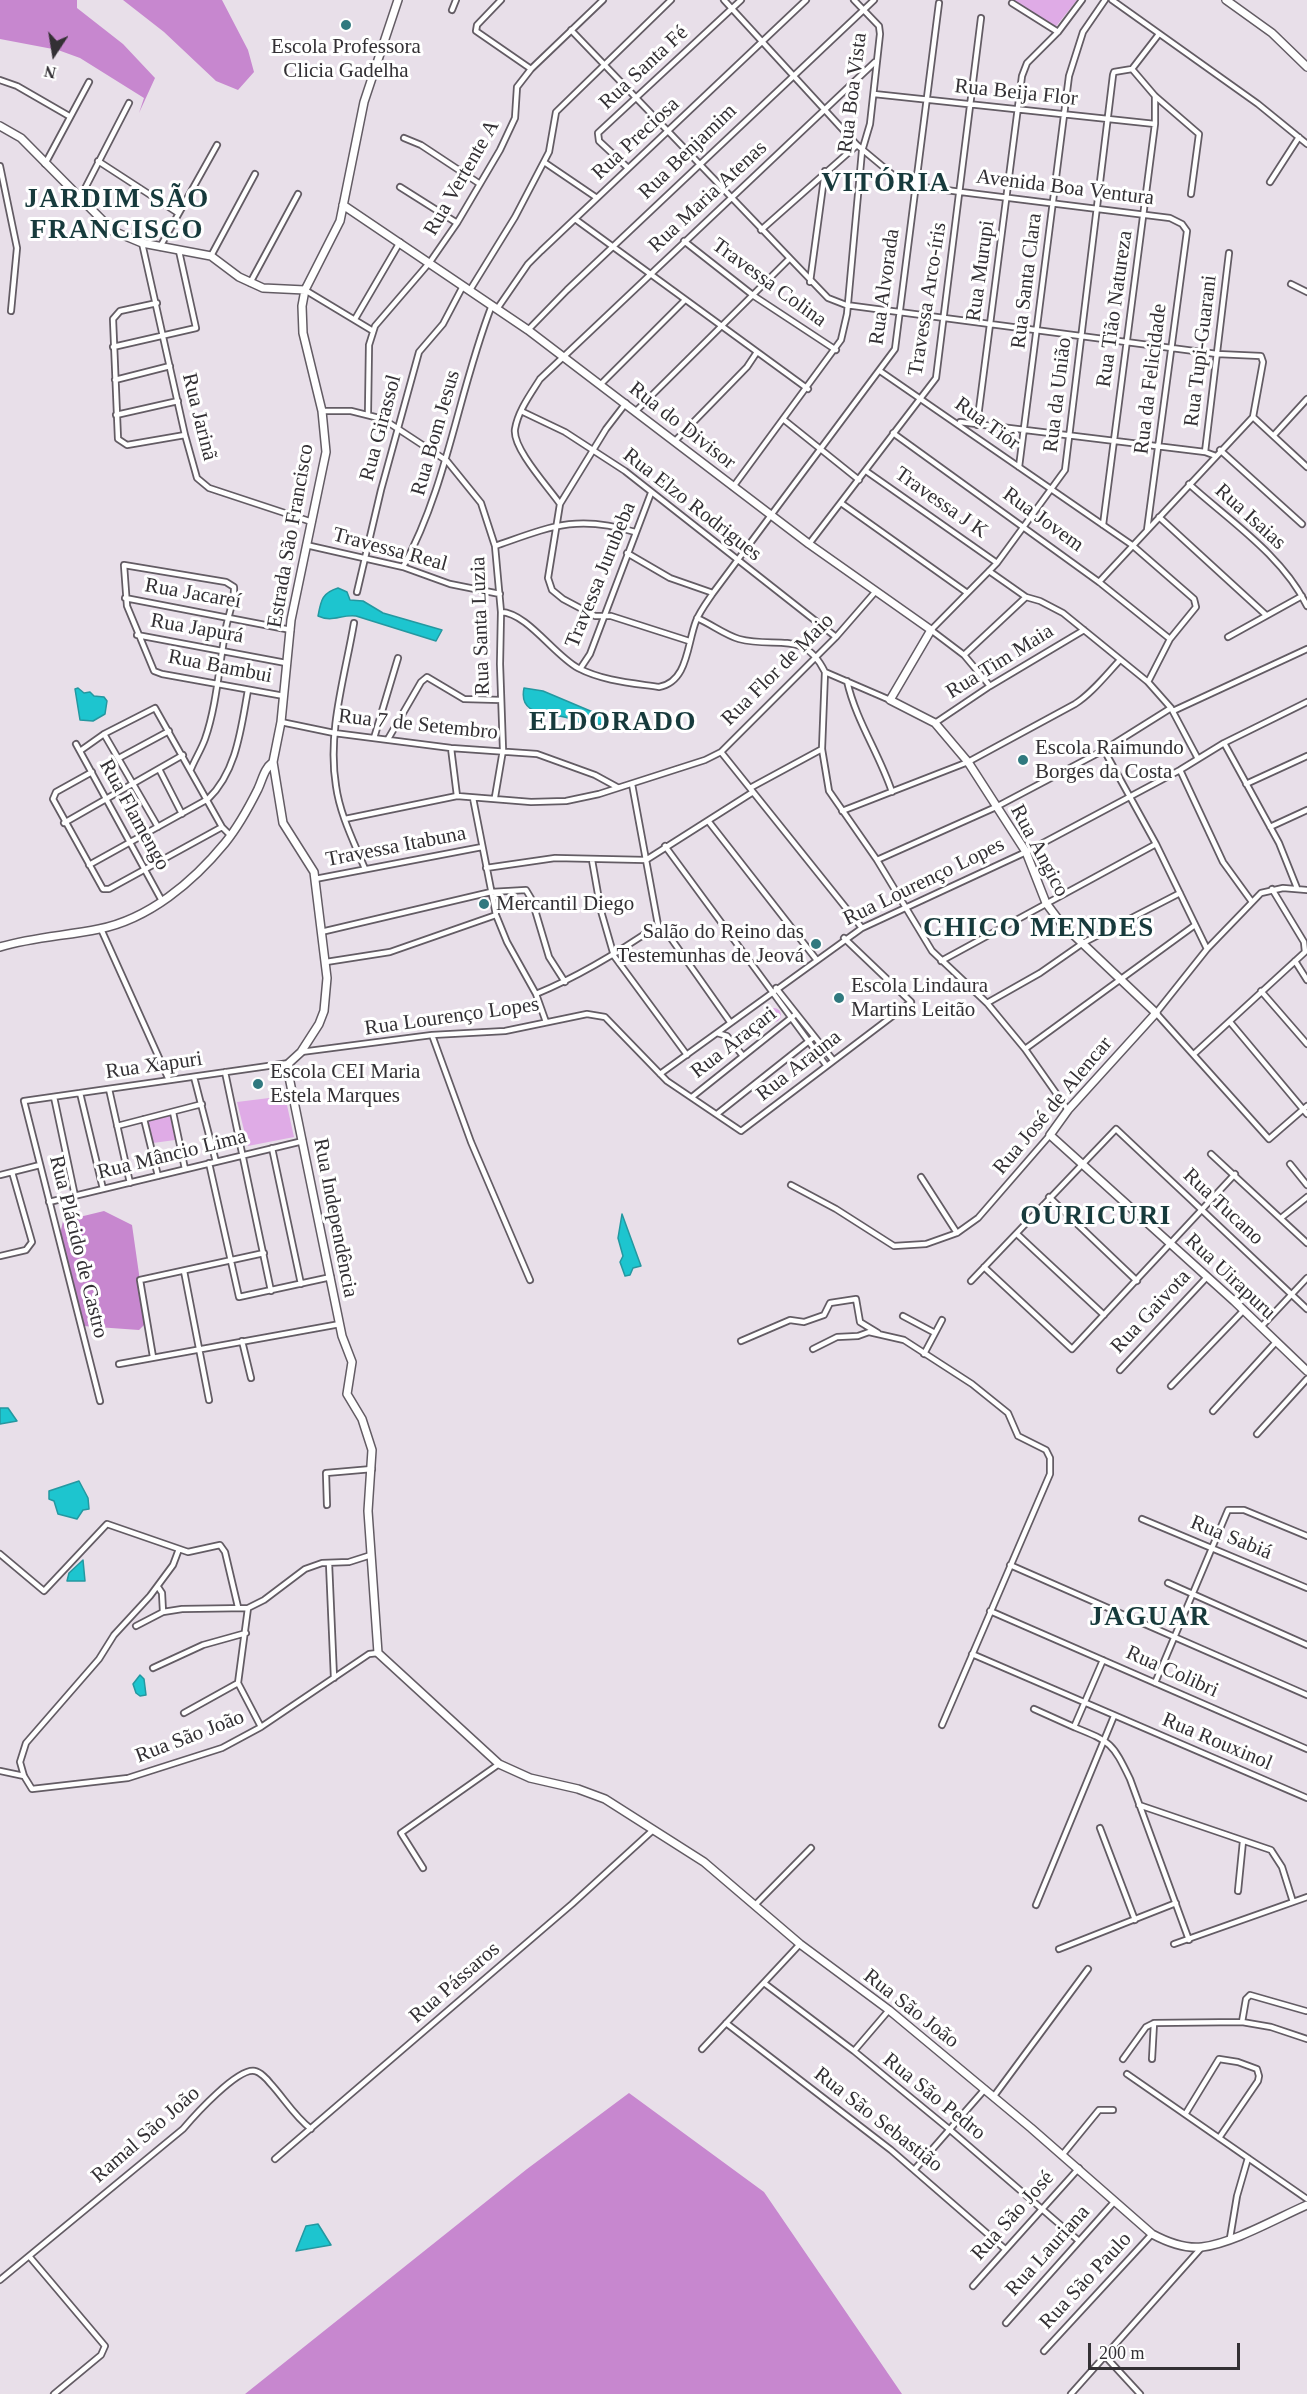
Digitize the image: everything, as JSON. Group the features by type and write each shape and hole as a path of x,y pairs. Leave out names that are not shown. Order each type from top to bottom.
{"street":[{"name":"Estrada São Francisco","path":"0,947 48,936 101,929 126,920 162,901 205,866 231,836 259,787 266,767 273,762 281,722 291,630 326,452 322,411 301,319 305,290 333,239 343,205 364,102 398,0"},
{"path":"452,10 456,0"},
{"path":"501,0 477,25 476,31 531,69"},
{"name":"Rua Vertente A","path":"373,331 430,262 457,223 508,135 517,109 517,87 531,69 603,0"},
{"path":"470,290 515,217 544,162 552,142 556,112 671,0"},
{"name":"Avenida Boa Ventura","path":"724,0 856,145 894,177 916,186 1144,214 1176,220 1186,231"},
{"name":"Rua Santa Fé","path":"628,168 597,136 741,0"},
{"name":"Rua Preciosa","path":"495,307 528,264 806,0"},
{"name":"Rua Boa Vista","path":"733,487 808,389 836,350 843,335 862,151 874,94 880,30 854,0"},
{"name":"Rua Benjamim","path":"528,330 612,247 874,0"},
{"name":"Rua Murupi","path":"977,424 1008,197 1016,111 1025,66 1058,32 1082,0"},
{"name":"Rua Santa Clara","path":"1018,467 1071,66 1079,42 1105,0"},
{"path":"1112,0 1258,104 1307,144"},
{"path":"1226,0 1272,33 1307,67"},
{"name":"Rua Alvorada","path":"580,669 599,677 659,687 668,686 682,671 697,618 713,593 895,349 939,3"},
{"path":"1012,3 1058,32"},
{"name":"Travessa Arco-íris","path":"809,544 936,378 981,18"},
{"path":"571,30 605,62 810,282 828,298 846,305 1037,331 1126,340 1217,354 1262,357 1252,417 1099,582"},
{"path":"1159,34 1132,69 1155,96 1199,134 1191,194"},
{"name":"Rua Maria Atenas","path":"521,411 540,379 731,196 876,62"},
{"name":"Rua da União","path":"890,700 931,630 966,592 989,572 1065,470 1114,72 1132,69"},
{"path":"0,80 17,86 69,116"},
{"path":"45,164 89,82"},
{"name":"Rua Beija Flor","path":"874,94 1063,116 1107,117 1155,124"},
{"name":"Rua Tião Natureza","path":"1103,525 1155,124 1155,96"},
{"path":"79,200 129,103"},
{"path":"0,126 21,138 79,200 112,231 142,243 211,256 250,283 271,289 305,290 373,331 369,345 368,413"},
{"path":"1270,182 1299,137"},
{"path":"404,138 420,145 480,184"},
{"path":"160,247 217,145"},
{"path":"761,230 856,145"},
{"path":"98,160 178,213"},
{"path":"544,162 597,198"},
{"path":"0,166 17,248 11,311"},
{"path":"810,282 826,170"},
{"path":"211,256 255,174"},
{"path":"400,187 457,223"},
{"path":"250,283 298,194"},
{"name":"Rua do Divisor","path":"343,205 495,307 601,384 770,515 964,655 990,686"},
{"path":"575,219 808,389"},
{"name":"Rua da Felicidade","path":"1146,530 1159,448 1186,231"},
{"name":"Travessa Colina","path":"684,241 754,296 836,350"},
{"path":"355,319 400,242"},
{"name":"Rua Jarinã","path":"142,243 165,336 185,435 197,478 205,487 312,522"},
{"path":"113,347 196,328 179,251"},
{"name":"Rua Tupi-Guarani","path":"1205,452 1229,253"},
{"path":"636,411 789,259"},
{"path":"1291,284 1307,292"},
{"name":"Rua Girassol","path":"357,592 398,428 421,348 443,324 463,286"},
{"path":"601,384 685,300"},
{"path":"157,303 115,314 113,319 116,415 121,442 127,445 185,435"},
{"name":"Rua Bom Jesus","path":"403,567 421,534 447,461 495,307"},
{"path":"675,441 747,367 757,352"},
{"path":"115,380 170,366"},
{"name":"Rua Tiór","path":"880,371 1132,545 1197,603 1186,622 1170,639"},
{"path":"116,415 178,401"},
{"path":"1274,435 1306,402"},
{"path":"626,403 560,504 548,563 548,578 552,590 566,601 595,616 605,615 689,641"},
{"name":"Rua Santa Luzia","path":"322,411 368,413 398,428 447,461 481,503 495,546 501,612 503,750 495,798"},
{"path":"521,411 515,429 517,445 560,504"},
{"name":"Rua Elzo Rodrigues","path":"521,411 547,422 594,449 836,637"},
{"path":"1252,417 1307,467"},
{"path":"783,419 858,480"},
{"path":"957,422 1205,452 1216,456"},
{"name":"Rua Jovem","path":"893,433 1023,525 1170,639"},
{"path":"1220,450 1302,524"},
{"name":"Travessa J K","path":"866,471 996,563"},
{"name":"Rua Isaias","path":"1189,484 1278,564 1307,606"},
{"name":"Travessa Jurubeba","path":"580,669 590,654 651,493"},
{"path":"841,503 966,592"},
{"path":"1159,517 1266,615"},
{"path":"495,546 556,525 600,523 635,532"},
{"name":"Travessa Real","path":"306,545 403,567 450,584 500,594"},
{"path":"627,553 670,578 713,593"},
{"name":"Rua Bambui","path":"228,616 234,592 232,584 124,565 125,598 137,635 150,666 156,672 284,696"},
{"path":"989,572 1026,597 1040,601 1063,613 1148,682 1172,710 1197,757"},
{"name":"Rua Flor de Maio","path":"345,819 457,796 531,802 566,801 599,794 705,760 721,752 836,637 876,591"},
{"path":"1228,637 1302,596"},
{"path":"964,655 1026,597"},
{"name":"Rua Jacareí","path":"125,598 228,616 291,630"},
{"path":"501,612 526,623 562,658 580,669"},
{"path":"190,769 205,738 228,616"},
{"path":"697,618 737,638 796,643 817,656 825,672 822,749 829,791 878,860 941,961 987,1003 1025,1049 1068,1110"},
{"path":"354,623 334,734 333,769 345,819 365,868"},
{"name":"Rua Tim Maia","path":"935,723 990,686 1084,630"},
{"name":"Rua Japurá","path":"137,635 286,663"},
{"path":"1148,682 1170,639"},
{"path":"878,860 996,807 1104,750 1172,710 1307,649"},
{"path":"374,738 398,658"},
{"path":"842,811 968,762 1090,694 1097,682 1120,660"},
{"name":"Rua Angico","path":"825,672 890,700 935,723 968,762 1026,852 1046,903 1061,923 1156,1013 1269,1139 1306,1110"},
{"path":"388,739 421,682 427,677 464,699 501,700"},
{"path":"847,681 860,722 877,751 891,792"},
{"path":"88,865 208,800 217,791 234,756 248,690"},
{"name":"Rua Lourenço Lopes","path":"301,1052 432,1035 505,1031 586,1014 605,1017 660,1074 844,938 1026,852 1180,770 1197,757 1307,702"},
{"path":"80,751 104,734 152,707 161,717 222,827 231,836"},
{"name":"Rua 7 de Setembro","path":"281,722 334,734 451,748 537,754 567,763 616,787"},
{"path":"119,758 168,731"},
{"path":"104,734 158,827"},
{"path":"1224,743 1279,843 1297,888"},
{"name":"Rua Flamengo","path":"76,744 132,842 162,901"},
{"path":"451,748 457,796"},
{"path":"486,868 555,858 646,860 665,846 709,822 752,790 822,749"},
{"path":"1104,750 1131,795 1207,949"},
{"path":"721,752 862,928"},
{"path":"64,823 183,755"},
{"path":"1246,784 1307,756"},
{"path":"273,762 277,770 283,823 307,857 315,879 326,962 324,1011 301,1052 289,1063"},
{"path":"159,769 183,813"},
{"path":"1180,770 1223,862 1240,890 1252,902"},
{"path":"92,772 54,794 53,799 101,888 109,889 144,867 222,827"},
{"path":"632,784 658,925 670,938 730,1022"},
{"path":"473,798 496,915 507,942 536,994 546,1022"},
{"path":"1270,827 1307,810"},
{"path":"709,822 816,959"},
{"path":"941,961 1156,844"},
{"path":"665,846 774,989 832,1060"},
{"name":"Travessa Itabuna","path":"315,879 482,847"},
{"path":"592,860 601,911 614,956 687,1055"},
{"name":"Rua José de Alencar","path":"791,1185 894,1246 926,1244 957,1233 989,1207 1050,1135 1068,1110 1156,1013 1207,949 1252,902 1262,893 1272,890 1297,888 1307,890"},
{"path":"321,932 491,892 526,890 530,894 549,957 565,982"},
{"path":"1194,1054 1305,952 1306,943 1272,890"},
{"path":"987,1003 1040,973 1083,943 1180,893"},
{"path":"326,962 390,952 496,915"},
{"path":"536,994 565,982 614,956 658,925"},
{"path":"1025,1049 1196,925"},
{"path":"101,929 170,1080"},
{"name":"Rua Arauna","path":"717,1114 741,1131 746,1129 832,1060 910,1002 844,938"},
{"path":"1295,961 1307,980"},
{"path":"774,989 790,1019 826,1065"},
{"path":"1261,991 1307,1044"},
{"name":"Rua Araçari","path":"692,1097 796,1014"},
{"path":"1230,1022 1306,1110"},
{"path":"717,1033 727,1036 743,1056"},
{"path":"432,1035 471,1142 530,1280"},
{"path":"660,1074 717,1114 814,1037"},
{"name":"Rua Xapuri","path":"24,1101 289,1063"},
{"name":"Rua Independência","path":"289,1063 290,1082 345,1350 352,1362 347,1394 354,1403 371,1444 372,1469"},
{"path":"225,1072 271,1291"},
{"path":"194,1077 216,1162"},
{"path":"108,1089 130,1182"},
{"path":"80,1093 103,1189"},
{"path":"54,1097 75,1196"},
{"name":"Rua Plácido de Castro","path":"24,1101 100,1401"},
{"path":"117,1126 202,1104"},
{"path":"173,1112 185,1169"},
{"path":"144,1119 158,1176"},
{"name":"Rua Tucano","path":"1080,1161 1116,1129 1307,1308"},
{"name":"Rua Uirapuru","path":"1050,1135 1307,1371"},
{"name":"Rua Mâncio Lima","path":"49,1202 303,1141"},
{"path":"272,1148 301,1284"},
{"path":"1211,1154 1307,1243"},
{"path":"970,1281 1017,1234 1080,1161"},
{"path":"209,1163 239,1297 331,1277"},
{"path":"1290,1164 1307,1185"},
{"path":"0,1175 40,1165"},
{"path":"0,1256 26,1250 32,1242 12,1172"},
{"path":"984,1267 1072,1349 1203,1212 1235,1174"},
{"path":"921,1178 957,1233"},
{"path":"1049,1197 1137,1281"},
{"path":"1281,1218 1307,1197"},
{"path":"1017,1234 1104,1315"},
{"path":"153,1357 140,1280 264,1253"},
{"path":"184,1271 209,1400"},
{"name":"Rua Gaivota","path":"1120,1370 1207,1277"},
{"path":"1261,1328 1307,1278"},
{"path":"741,1341 790,1320 802,1322 824,1315 830,1303 856,1299 860,1322 878,1333 904,1340 964,1378 1010,1416 1018,1436 1046,1450 1049,1454 1050,1474 942,1725"},
{"path":"1171,1386 1243,1311"},
{"path":"903,1316 935,1333"},
{"path":"924,1354 942,1320"},
{"path":"119,1364 340,1324"},
{"path":"813,1349 837,1337 878,1333"},
{"path":"242,1341 251,1378"},
{"path":"1213,1411 1276,1342"},
{"path":"1257,1434 1307,1379"},
{"path":"327,1505 326,1473 372,1469 368,1503 378,1653"},
{"path":"1155,1683 1226,1514 1232,1508 1244,1510 1307,1536"},
{"name":"Rua Sabiá","path":"1142,1519 1307,1588"},
{"path":"0,1554 44,1592 107,1524 194,1552 223,1546 238,1607"},
{"path":"24,1776 20,1758 26,1743 99,1659 114,1635 158,1587 172,1566 179,1549"},
{"path":"136,1626 163,1612 182,1609 248,1608 264,1600 305,1569 328,1563 349,1562 371,1555"},
{"path":"328,1563 334,1678"},
{"path":"1010,1564 1307,1695"},
{"path":"1168,1583 1307,1645"},
{"path":"158,1587 162,1593 163,1612"},
{"path":"248,1608 238,1683 261,1728"},
{"name":"Rua Colibri","path":"990,1611 1307,1749"},
{"path":"153,1668 203,1645 246,1633"},
{"name":"Rua São João","path":"0,1771 24,1776 28,1786 39,1789 128,1778 222,1748 261,1728 369,1654 378,1653 499,1764 530,1778 578,1789 605,1799 654,1828 704,1862 800,1944 889,2010 994,2096 1152,2234 1172,2243 1202,2247 1230,2238 1307,2205"},
{"name":"Rua Rouxinol","path":"972,1654 1307,1798"},
{"path":"1074,1727 1103,1660"},
{"path":"184,1713 238,1683"},
{"path":"1034,1709 1106,1740 1117,1753 1139,1805 1189,1940"},
{"path":"1036,1905 1114,1716"},
{"path":"423,1868 401,1833 499,1764"},
{"path":"1139,1805 1271,1850 1276,1854 1293,1902"},
{"name":"Rua Pássaros","path":"275,2159 572,1904 654,1828"},
{"path":"1100,1828 1135,1920"},
{"path":"1238,1891 1243,1841"},
{"path":"755,1905 812,1848"},
{"path":"1174,1944 1307,1897"},
{"path":"1059,1949 1176,1903"},
{"path":"702,2049 800,1944"},
{"path":"994,2096 1088,1969"},
{"name":"Rua São Pedro","path":"764,1983 854,2051 1079,2241"},
{"path":"1242,2022 1246,1999 1250,1995 1306,2012"},
{"path":"854,2051 889,2010"},
{"path":"1123,2059 1146,2027 1154,2023 1242,2022 1307,2039"},
{"name":"Rua São Sebastião","path":"726,2023 915,2169 1005,2249"},
{"path":"1152,2059 1154,2023"},
{"path":"1186,2113 1219,2060 1238,2062 1257,2069 1260,2076 1258,2081 1219,2138"},
{"name":"Ramal São João","path":"0,2280 183,2129 199,2110 238,2076 257,2072 269,2082 311,2129"},
{"path":"1127,2074 1307,2199"},
{"path":"915,2169 985,2089"},
{"path":"1063,2154 1099,2110 1113,2110"},
{"path":"1230,2238 1237,2196 1248,2158"},
{"name":"Rua São José","path":"973,2286 1079,2168"},
{"name":"Rua Lauriana","path":"1006,2324 1115,2201"},
{"name":"Rua São Paulo","path":"1044,2351 1152,2234"},
{"path":"1071,2394 1202,2247"},
{"path":"29,2256 105,2346 101,2355 54,2394"},
{"path":"1105,2356 1140,2394"}],"shaded area":[{"path":"0,0 77,0 77,8 123,44 155,78 139,113 144,98 80,58 58,50 0,39"},
{"path":"123,0 222,0 248,50 254,72 238,90 216,81 164,32"},
{"path":"1010,0 1077,0 1054,29"},
{"path":"771,1008 777,1008 781,1015 777,1022 771,1022 767,1018 767,1012"},
{"path":"285,1096 294,1137 248,1146 237,1102"},
{"path":"170,1115 175,1140 153,1143 146,1120"},
{"path":"104,1211 132,1225 146,1323 139,1330 83,1326 59,1239 63,1221"},
{"path":"629,2093 764,2192 902,2394 245,2394 527,2169"}],"water":[{"path":"338,588 347,592 350,600 363,601 383,613 442,630 436,641 356,616 328,619 318,616 323,598"},
{"path":"78,688 84,693 90,692 94,696 104,697 107,701 105,714 93,721 80,720 75,689"},
{"path":"524,688 543,691 607,718 608,722 590,727 568,718 537,712 526,704 523,697"},
{"path":"622,1214 641,1266 633,1268 630,1275 625,1276 620,1262 623,1256 618,1238"},
{"path":"0,1408 8,1408 17,1421 0,1424"},
{"path":"79,1481 88,1498 89,1509 83,1510 77,1519 58,1514 54,1501 49,1499 49,1491"},
{"path":"83,1560 85,1581 67,1581 69,1573"},
{"path":"140,1675 144,1679 146,1695 140,1696 136,1693 133,1684"},
{"path":"318,2224 331,2245 296,2251 306,2226"}],"place":[{"name":"Escola Professora Clicia Gadelha","path":"346,25"},
{"name":"Escola Raimundo Borges da Costa","path":"1023,760"},
{"name":"Mercantil Diego","path":"484,904"},
{"name":"Salão do Reino das Testemunhas de Jeová","path":"816,944"},
{"name":"Escola Lindaura Martins Leitão","path":"839,998"},
{"name":"Escola CEI Maria Estela Marques","path":"258,1084"}],"district":[{"name":"VITÓRIA","path":"886,184"},
{"name":"JARDIM SÃO FRANCISCO","path":"117,216"},
{"name":"ELDORADO","path":"613,723"},
{"name":"CHICO MENDES","path":"1039,929"},
{"name":"OURICURI","path":"1096,1217"},
{"name":"JAGUAR","path":"1150,1618"}]}
